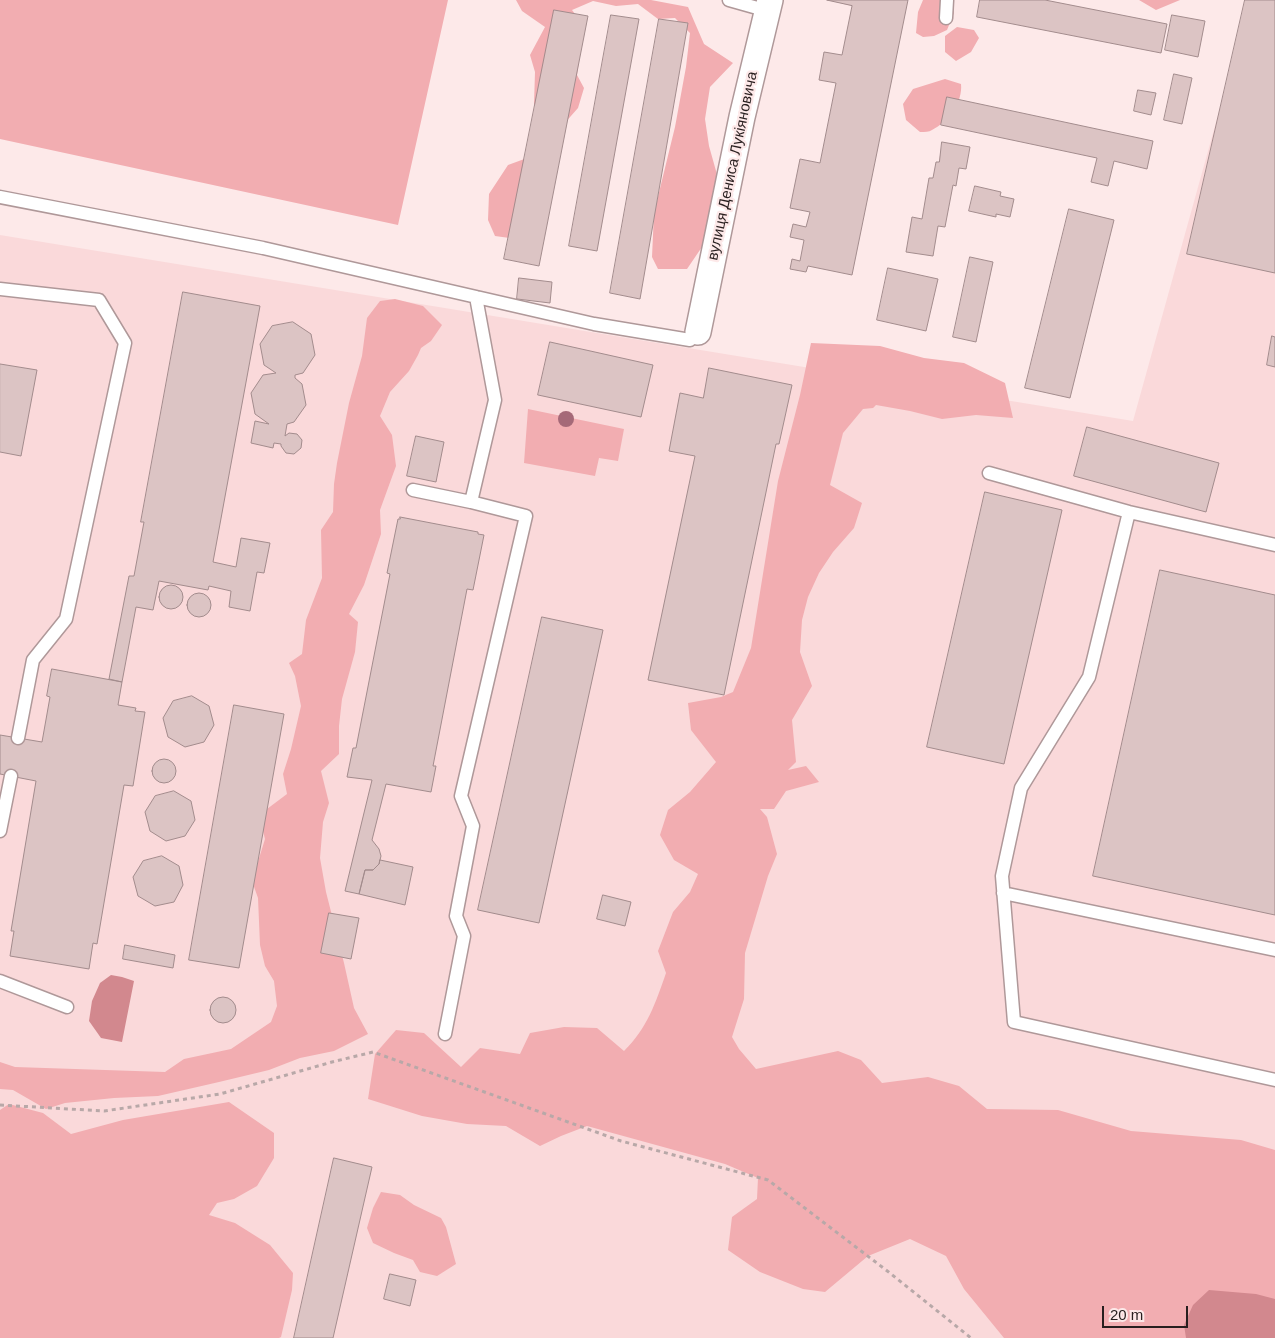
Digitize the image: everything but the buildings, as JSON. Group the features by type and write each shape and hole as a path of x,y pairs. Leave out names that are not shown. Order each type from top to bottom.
{"street":[{"name":"вулиця Дениса Лукіяновича","path":"698,332 742,117 769,5"}],"lane":[{"path":"729,0 769,5"},
{"path":"946,18 948,0"},
{"path":"0,197 263,248 594,324 690,340 698,332"},
{"path":"0,289 99,300 125,343 66,619 33,660 18,738"},
{"path":"470,502 495,400 476,297"},
{"path":"989,473 1128,512 1275,545"},
{"path":"413,490 526,516 461,796 473,826 456,916 464,936 445,1034"},
{"path":"1128,512 1089,677 1021,788 1002,876 1014,1022 1275,1080"},
{"path":"0,832 11,776"},
{"path":"1003,893 1275,950"},
{"path":"0,981 66,1007"}],"path":[{"path":"0,1105 114,1110 220,1094 373,1052 621,1141 768,1180 971,1338"}],"shaded area":[{"path":"0,0 448,0 398,225 0,139"},
{"path":"516,0 651,0 688,7 704,44 733,63 710,87 705,119 709,146 718,178 704,244 687,269 658,269 652,257 654,213 675,127 690,33 675,18 658,19 638,4 616,6 593,1 572,10 582,23 577,75 584,88 578,108 563,125 546,124 534,104 535,72 530,55 545,27 522,11"},
{"path":"923,0 951,0 954,13 947,30 934,36 923,37 916,33 918,12"},
{"path":"1139,0 1180,0 1156,10"},
{"path":"1250,0 1275,0 1275,1338 0,1338 0,235 1133,421"},
{"path":"957,27 974,30 979,38 971,52 956,61 945,52 945,36"},
{"path":"945,79 961,84 960,98 944,122 930,131 920,132 906,120 903,104 913,89"},
{"path":"538,154 524,240 495,236 488,220 489,194 508,165"},
{"path":"395,299 423,306 442,325 431,341 421,348 409,371 390,392 380,416 392,435 396,466 380,510 381,534 364,585 349,614 358,622 355,652 342,699 339,726 339,754 321,771 329,803 323,822 320,858 326,892 354,1008 368,1034 334,1051 300,1058 269,1070 158,1096 65,1103 46,1109 13,1090 0,1089 0,1062 15,1067 165,1072 184,1059 231,1049 271,1022 277,1006 274,981 265,966 260,945 258,898 252,881 265,839 259,815 287,794 283,774 301,706 295,676 289,663 302,654 306,620 322,578 321,530 333,512 337,463 349,403 362,356 367,318 380,301"},
{"path":"811,343 880,346 924,358 964,363 1005,383 1013,418 976,415 942,419 876,405 873,408 863,409 843,433 830,485 862,503 854,528 833,552 819,573 808,597 802,620 800,652 812,686 792,720 796,762 788,770 806,766 819,782 786,791 774,809 760,809 767,817 777,854 768,876 745,953 744,999 732,1037 739,1049 756,1069 838,1051 861,1060 882,1083 928,1077 959,1086 987,1109 1058,1110 1131,1131 1241,1140 1275,1150 1275,1303 1190,1338 1004,1338 964,1289 946,1256 910,1239 868,1256 825,1292 803,1289 760,1272 728,1250 732,1217 757,1199 758,1178 725,1164 587,1126 540,1146 506,1126 467,1124 422,1116 368,1099 375,1054 396,1030 424,1033 461,1067 480,1048 520,1054 530,1033 564,1027 597,1028 624,1051 645,1024 666,973 658,951 673,912 690,892 698,874 674,860 660,835 668,810 690,792 716,762 691,730 688,703 721,697 733,692 751,648 778,481"},
{"path":"528,409 624,429 618,461 599,458 595,476 524,463"},
{"path":"111,975 134,981 122,1042 101,1038 89,1021 92,1001 100,983"},
{"path":"229,1102 274,1133 274,1158 257,1186 234,1199 217,1203 209,1215 235,1223 270,1245 293,1273 292,1290 281,1337 0,1338 0,1110 9,1104 43,1113 71,1134 123,1120"},
{"path":"381,1192 400,1195 414,1205 441,1218 446,1227 456,1264 437,1276 420,1272 413,1260 373,1243 367,1228 373,1208"},
{"path":"1209,1290 1256,1294 1275,1299 1275,1338 1186,1338 1184,1325 1193,1305"}]}
